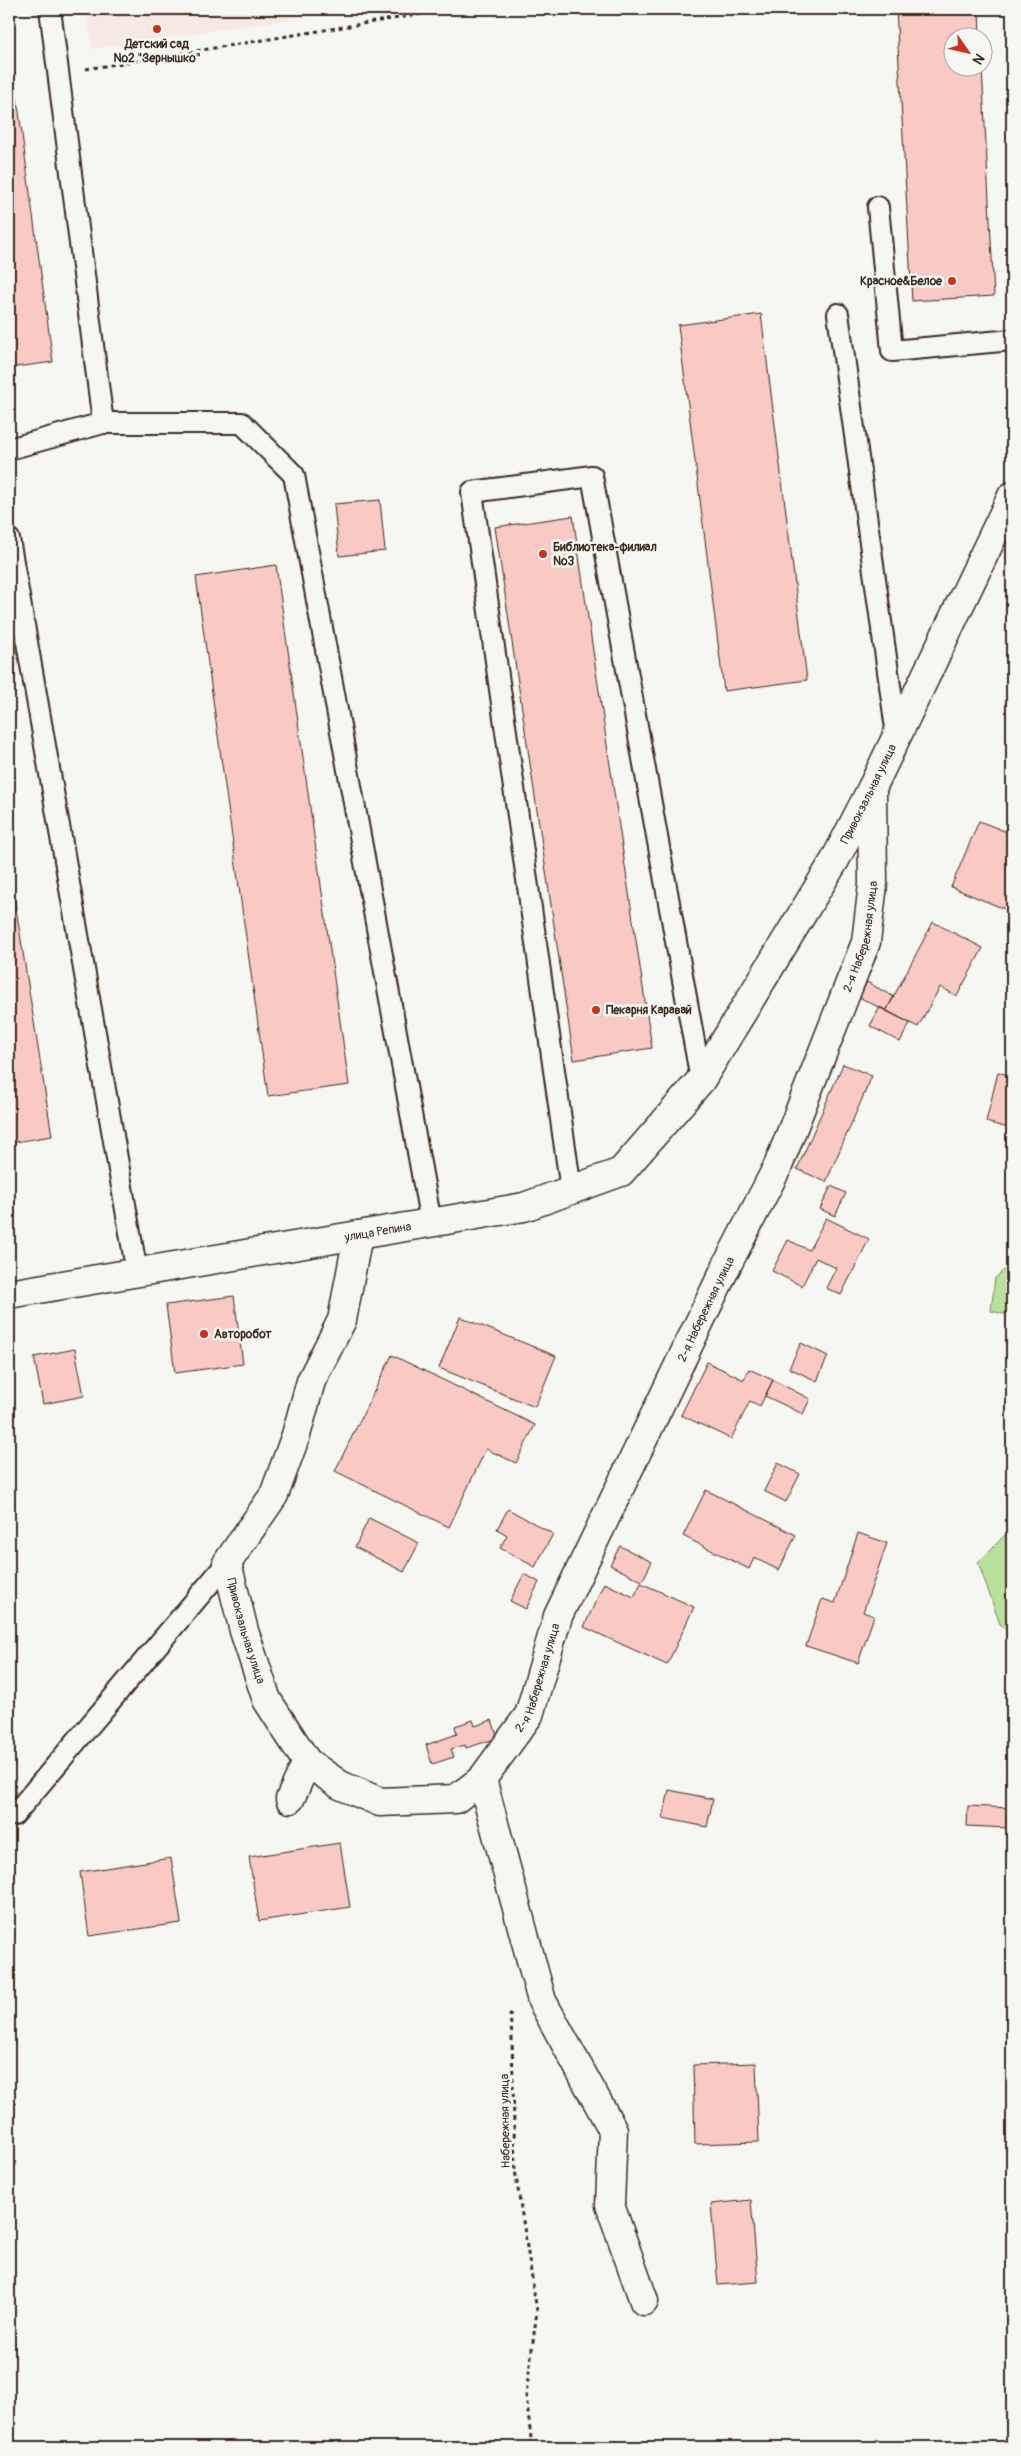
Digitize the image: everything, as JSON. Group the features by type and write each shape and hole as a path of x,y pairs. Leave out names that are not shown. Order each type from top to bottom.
{"street":[{"name":"Привокзальная улица","path":"701,1080 836,860 1012,496"},
{"name":"2-я Набережная улица","path":"456,1799 482,1779 529,1715 558,1616 727,1265 778,1166 866,942 873,884 872,788"},
{"name":"улица Репина","path":"9,1294 524,1207 620,1172 701,1080"},
{"name":"Привокзальная улица","path":"358,1235 342,1320 311,1381 296,1435 274,1495 227,1563 244,1631 267,1700 307,1762 340,1785 380,1802 456,1799"},
{"path":"290,1799 307,1762"},
{"path":"482,1779 542,2001 613,2130 610,2205 644,2301"}],"lane":[{"path":"50,9 103,423"},
{"path":"878,207 892,351 1012,340"},
{"path":"838,314 897,736"},
{"path":"9,449 103,423 242,423 294,475 431,1223"},
{"path":"571,1190 472,492 592,476 701,1080"},
{"path":"9,539 137,1273"},
{"path":"14,1814 227,1563"}],"path":[{"path":"59,74 453,9"},
{"name":"Набережная улица","path":"509,2009 512,2037 515,2170 537,2311 526,2395 532,2447"}],"shaded area":[{"name":"Детский сад №2 \"Зернышко\"","path":"87,9 358,9 92,49"}],"green space":[{"path":"1012,1265 1012,1316 991,1311 995,1278"},
{"path":"1012,1531 1012,1634 1000,1624 978,1562 1004,1536"}],"building":[{"path":"896,9 979,9 980,28 944,28 944,78 983,78 994,296 912,301"},
{"path":"9,39 53,362 9,368"},
{"path":"761,314 807,680 724,691 678,325"},
{"path":"380,500 385,551 339,556 334,504"},
{"path":"573,516 652,1048 574,1060 495,527"},
{"path":"276,565 349,1085 268,1096 196,577"},
{"path":"979,821 1012,834 1012,912 951,887"},
{"path":"9,864 52,1136 9,1143"},
{"path":"933,922 983,948 957,996 940,987 918,1027 886,1011"},
{"path":"867,982 894,997 886,1011 859,997"},
{"path":"880,1007 910,1023 900,1042 870,1026"},
{"path":"843,1064 872,1076 826,1182 797,1169"},
{"path":"998,1072 1012,1076 1012,1129 986,1122"},
{"path":"831,1186 846,1193 835,1216 820,1209"},
{"path":"826,1218 869,1239 841,1295 826,1288 836,1268 816,1258 802,1286 772,1271 788,1240 809,1250"},
{"name":"Авторобот","path":"234,1296 243,1364 175,1373 166,1305"},
{"path":"460,1317 556,1356 535,1407 439,1368"},
{"path":"801,1343 828,1356 817,1381 789,1368"},
{"path":"75,1349 84,1396 43,1404 34,1357"},
{"path":"392,1355 535,1425 516,1463 486,1449 449,1527 335,1471"},
{"path":"707,1362 744,1380 749,1369 773,1380 760,1406 750,1401 731,1439 681,1415"},
{"path":"773,1380 810,1399 803,1414 765,1396"},
{"path":"778,1463 800,1474 786,1502 764,1491"},
{"path":"706,1490 796,1535 779,1570 754,1558 749,1569 683,1536"},
{"path":"508,1509 553,1534 535,1567 500,1548 507,1535 497,1529"},
{"path":"369,1518 419,1543 404,1572 355,1547"},
{"path":"858,1533 887,1543 863,1612 874,1616 858,1663 806,1646 822,1599 835,1603"},
{"path":"620,1546 652,1562 642,1581 610,1565"},
{"path":"524,1574 539,1582 526,1609 510,1601"},
{"path":"604,1583 634,1597 641,1583 694,1607 667,1665 584,1627"},
{"path":"473,1720 475,1726 492,1720 498,1738 466,1748 465,1745 451,1749 454,1757 432,1764 426,1745 457,1734 455,1726"},
{"path":"669,1790 713,1799 707,1827 663,1818"},
{"path":"968,1806 1010,1808 1008,1828 967,1826"},
{"path":"340,1843 350,1907 259,1921 249,1857"},
{"path":"171,1858 181,1923 89,1936 80,1872"},
{"path":"756,2063 759,2142 695,2144 693,2065"},
{"path":"751,2200 758,2282 718,2285 711,2204"}],"place":[{"name":"Детский сад №2 \"Зернышко\"","path":"157,29"},
{"name":"Красное&Белое","path":"952,281"},
{"name":"Библиотека-филиал №3","path":"543,554"},
{"name":"Пекарня Каравай","path":"596,1010"},
{"name":"Авторобот","path":"204,1334"}]}
